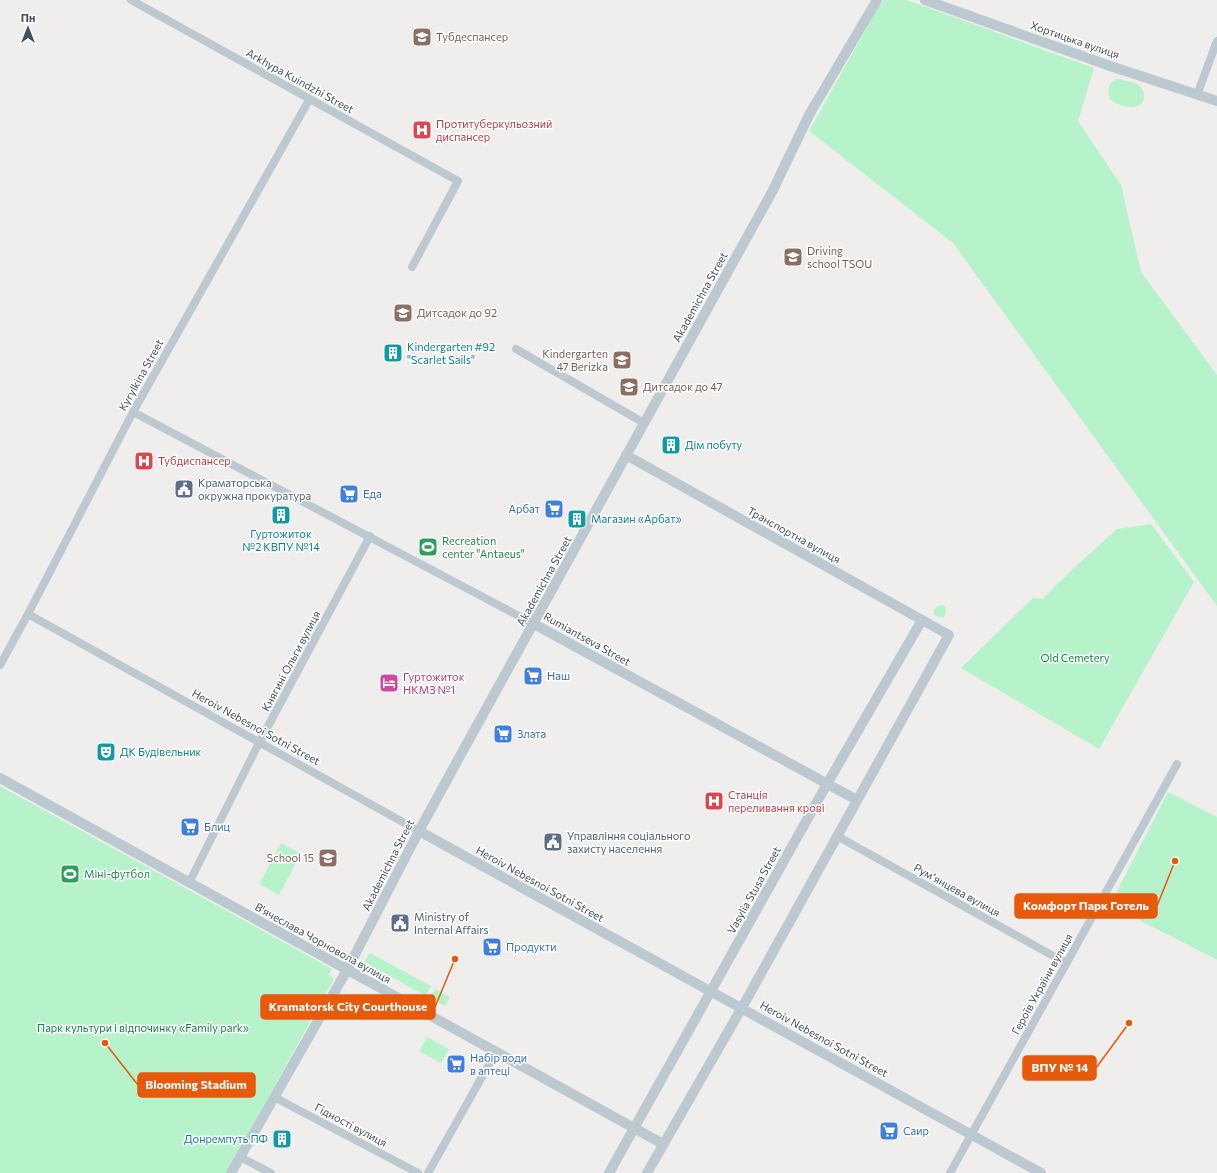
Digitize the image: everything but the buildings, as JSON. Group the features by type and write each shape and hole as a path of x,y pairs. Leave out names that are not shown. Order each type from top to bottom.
{"street":[{"name":"Arkhypa Kuindzhi Street","path":"131,0 309,100 458,181 412,267"},
{"name":"Akademichna Street","path":"231,1173 347,970 419,831 772,192 809,115 877,0"},
{"name":"Хортицька вулиця","path":"925,0 1217,102"},
{"path":"1198,95 1217,41"},
{"name":"Kyrylkina Street","path":"0,665 133,412 309,100"},
{"path":"516,349 644,424"},
{"name":"Rumiantseva Street","path":"133,412 370,536 857,800"},
{"name":"Транспортна вулиця","path":"626,455 949,635 857,800"},
{"name":"Княгині Ольги вулиця","path":"189,882 259,743 370,536"},
{"name":"Heroiv Nebesnoi Sotni Street","path":"28,614 532,894 544,899 1041,1173"},
{"name":"Vasylia Stusa Street","path":"610,1173 827,784 922,620"},
{"name":"Героїв України вулиця","path":"950,1173 1176,764"},
{"name":"В'ячеслава Чорновола вулиця","path":"0,778 664,1144"},
{"path":"648,1173 742,1008 857,800"},
{"name":"Рум’янцева вулиця","path":"837,836 1066,963"},
{"path":"428,1173 496,1052"},
{"name":"Гідності вулиця","path":"274,1097 418,1173"},
{"path":"240,1157 271,1173"}],"green space":[{"path":"884,0 907,0 1094,68 1078,121 1121,185 1141,272 1217,375 1217,606 953,243 809,131 880,4"},
{"path":"1116,79 1140,86 1144,95 1143,101 1140,105 1136,107 1125,106 1110,99 1109,88 1111,83"},
{"name":"Old Cemetery","path":"1151,524 1194,582 1099,749 961,668 1033,598 1042,599 1117,529"},
{"path":"940,605 945,606 946,610 946,614 943,618 934,615 935,609"},
{"name":"Парк культури і відпочинку «Family park»","path":"0,786 332,969 329,975 334,979 226,1173 0,1173"},
{"path":"1168,792 1217,817 1217,960 1110,905"},
{"path":"281,843 301,854 279,895 259,884"},
{"path":"370,953 431,986 426,996 364,962"},
{"path":"435,989 450,997 445,1006 430,997"},
{"path":"427,1037 449,1049 441,1063 419,1051"}],"place":[{"name":"Тубдеспансер","path":"422,37"},
{"name":"Протитуберкульозний диспансер","path":"422,130"},
{"name":"Driving school TSOU","path":"793,257"},
{"name":"Дитсадок до 92","path":"403,313"},
{"name":"Kindergarten #92 \"Scarlet Sails\"","path":"393,353"},
{"name":"Kindergarten 47 Berizka","path":"622,360"},
{"name":"Дитсадок до 47","path":"629,387"},
{"name":"Дім побуту","path":"671,445"},
{"name":"Тубдиспансер","path":"144,461"},
{"name":"Краматорська окружна прокуратура","path":"184,489"},
{"name":"Еда","path":"349,494"},
{"name":"Арбат","path":"554,509"},
{"name":"Гуртожиток №2 КВПУ №14","path":"281,515"},
{"name":"Магазин «Арбат»","path":"577,519"},
{"name":"Recreation center \"Antaeus\"","path":"428,547"},
{"name":"Наш","path":"533,676"},
{"name":"Гуртожиток НКМЗ №1","path":"389,683"},
{"name":"Злата","path":"503,734"},
{"name":"ДК Будівельник","path":"106,752"},
{"name":"Станція переливання крові","path":"714,801"},
{"name":"Блиц","path":"190,827"},
{"name":"Управління соціального захисту населення","path":"553,842"},
{"name":"School 15","path":"328,858"},
{"name":"Комфорт Парк Готель","path":"1175,861"},
{"name":"Міні-футбол","path":"70,874"},
{"name":"Ministry of Internal Affairs","path":"400,923"},
{"name":"Продукти","path":"492,947"},
{"name":"Kramatorsk City Courthouse","path":"455,959"},
{"name":"ВПУ № 14","path":"1129,1023"},
{"name":"Blooming Stadium","path":"105,1043"},
{"name":"Набір води в аптеці","path":"456,1064"},
{"name":"Саир","path":"889,1131"},
{"name":"Донремпуть ПФ","path":"282,1139"}]}
